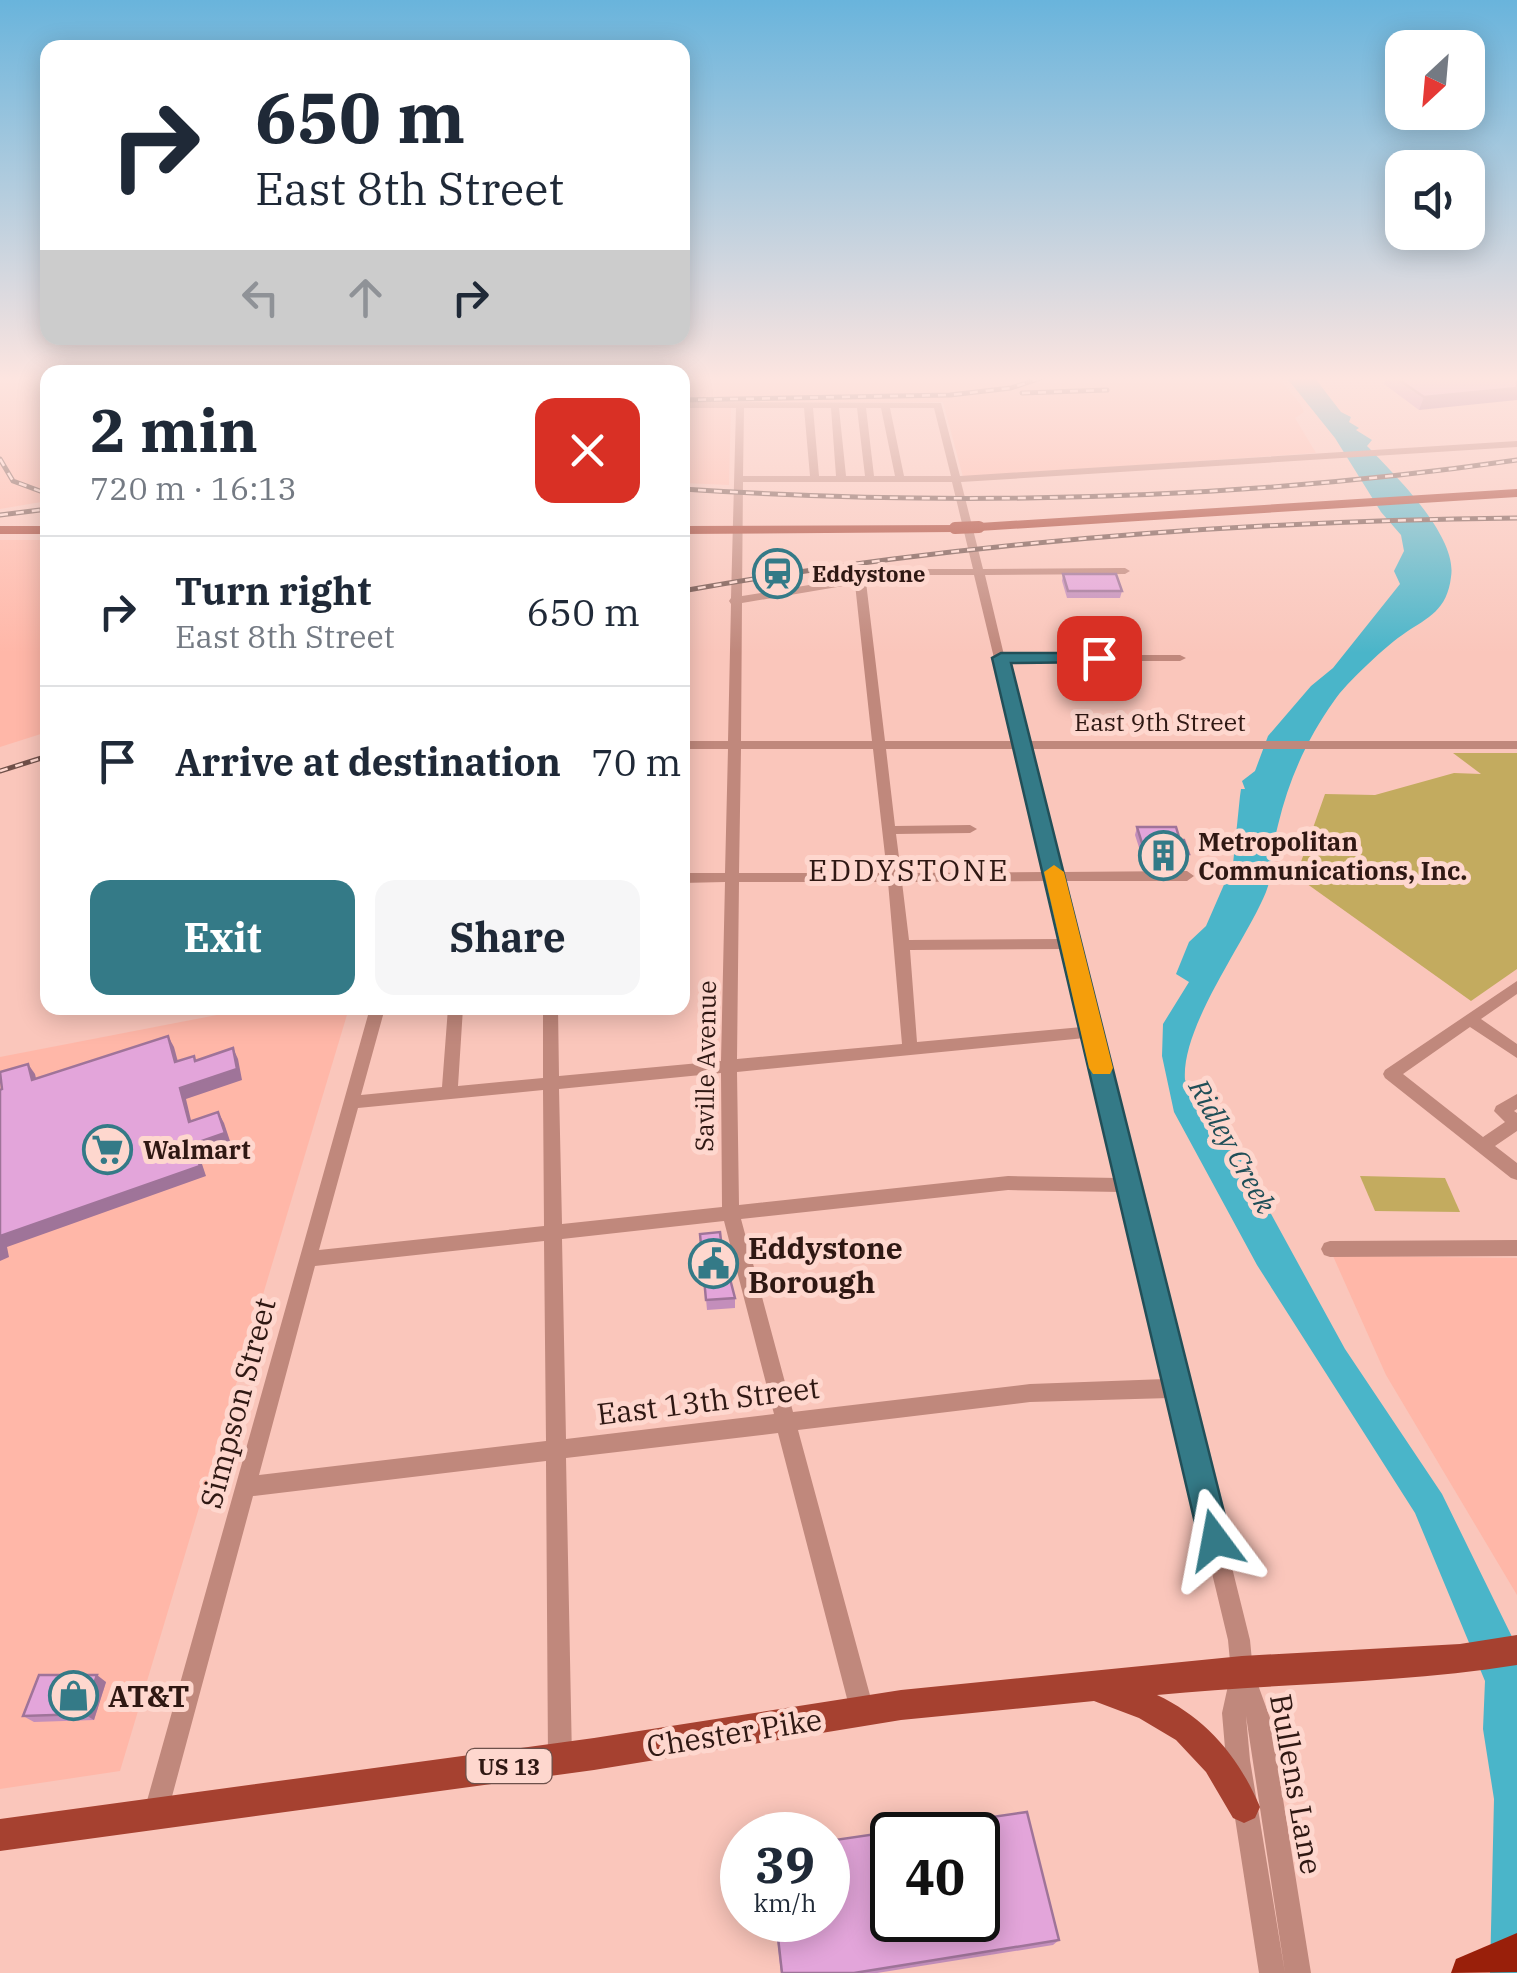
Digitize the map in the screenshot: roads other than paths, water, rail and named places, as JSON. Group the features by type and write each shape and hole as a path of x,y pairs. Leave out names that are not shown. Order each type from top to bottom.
{"highway":[{"path":"1470,1973 1517,1952"}],"main road":[{"path":"690,530 979,527 1517,494"},
{"path":"0,530 40,530"},
{"name":"Chester Pike","path":"0,1836 560,1759 862,1710 1242,1671 1472,1658 1517,1650"},
{"path":"1094,1685 1160,1710 1188,1726 1220,1762 1244,1806"}],"street":[{"name":"Saville Avenue","path":"740,469 734,602 731,1216 862,1710"},
{"path":"814,469 815,478"},
{"path":"840,469 841,478"},
{"path":"869,469 870,478"},
{"path":"898,469 900,479"},
{"path":"954,469 1131,1185 1238,1640 1242,1671"},
{"path":"740,479 957,479 1116,469"},
{"path":"734,602 906,572 1125,571"},
{"path":"860,579 902,945 910,1050"},
{"path":"1001,658 1180,658"},
{"name":"East 9th Street","path":"690,745 1517,745"},
{"path":"889,830 970,829"},
{"path":"690,878 1188,876"},
{"path":"902,945 1072,944"},
{"path":"1517,986 1391,1074 1517,1174"},
{"name":"Simpson Street","path":"156,1815 375,1015"},
{"path":"450,1094 455,1015"},
{"path":"550,1015 560,1759"},
{"path":"1470,1019 1517,1052"},
{"path":"352,1102 1092,1032"},
{"path":"1483,1146 1517,1122 1502,1111 1517,1100"},
{"path":"308,1258 1008,1184 1131,1185"},
{"path":"1330,1249 1517,1248"},
{"name":"East 13th Street","path":"246,1487 1030,1392 1178,1388"},
{"name":"Bullens Lane","path":"1242,1671 1234,1714 1244,1806 1272,1973"},
{"name":"Bullens Lane","path":"1242,1671 1258,1718 1298,1973"}],"water":[{"path":"1354,469 1388,469 1422,507 1445,543 1451,561 1449,588 1441,605 1429,617 1388,646 1348,684 1307,745 1282,808 1266,892 1203,1010 1186,1059 1185,1080 1242,1161 1345,1349 1442,1494 1517,1647 1517,1973 1490,1973 1494,1799 1483,1729 1485,1681 1415,1513 1257,1265 1174,1112 1162,1056 1163,1024 1189,982 1176,974 1189,942 1206,926 1233,864 1241,789 1245,789 1242,781 1255,771 1268,736 1311,686 1333,668 1400,584 1394,571 1404,551 1401,535 1381,512"}],"railway":[{"path":"6,469 13,481 40,491"},
{"path":"690,489 891,498 1100,496 1309,484 1444,469"},
{"path":"0,515 40,510"},
{"path":"690,590 890,559 1098,537 1307,524 1517,518"},
{"path":"0,771 40,758"}],"place":[{"name":"Eddystone","path":"777,573"},
{"name":"Metropolitan Communications, Inc.","path":"1163,855"},
{"name":"Walmart","path":"108,1149"},
{"name":"Eddystone Borough","path":"713,1264"},
{"name":"AT&T","path":"73,1695"}],"district":[{"name":"EDDYSTONE","path":"909,869"}],"water label":[{"name":"Ridley Creek","path":"1233,1146"}]}
